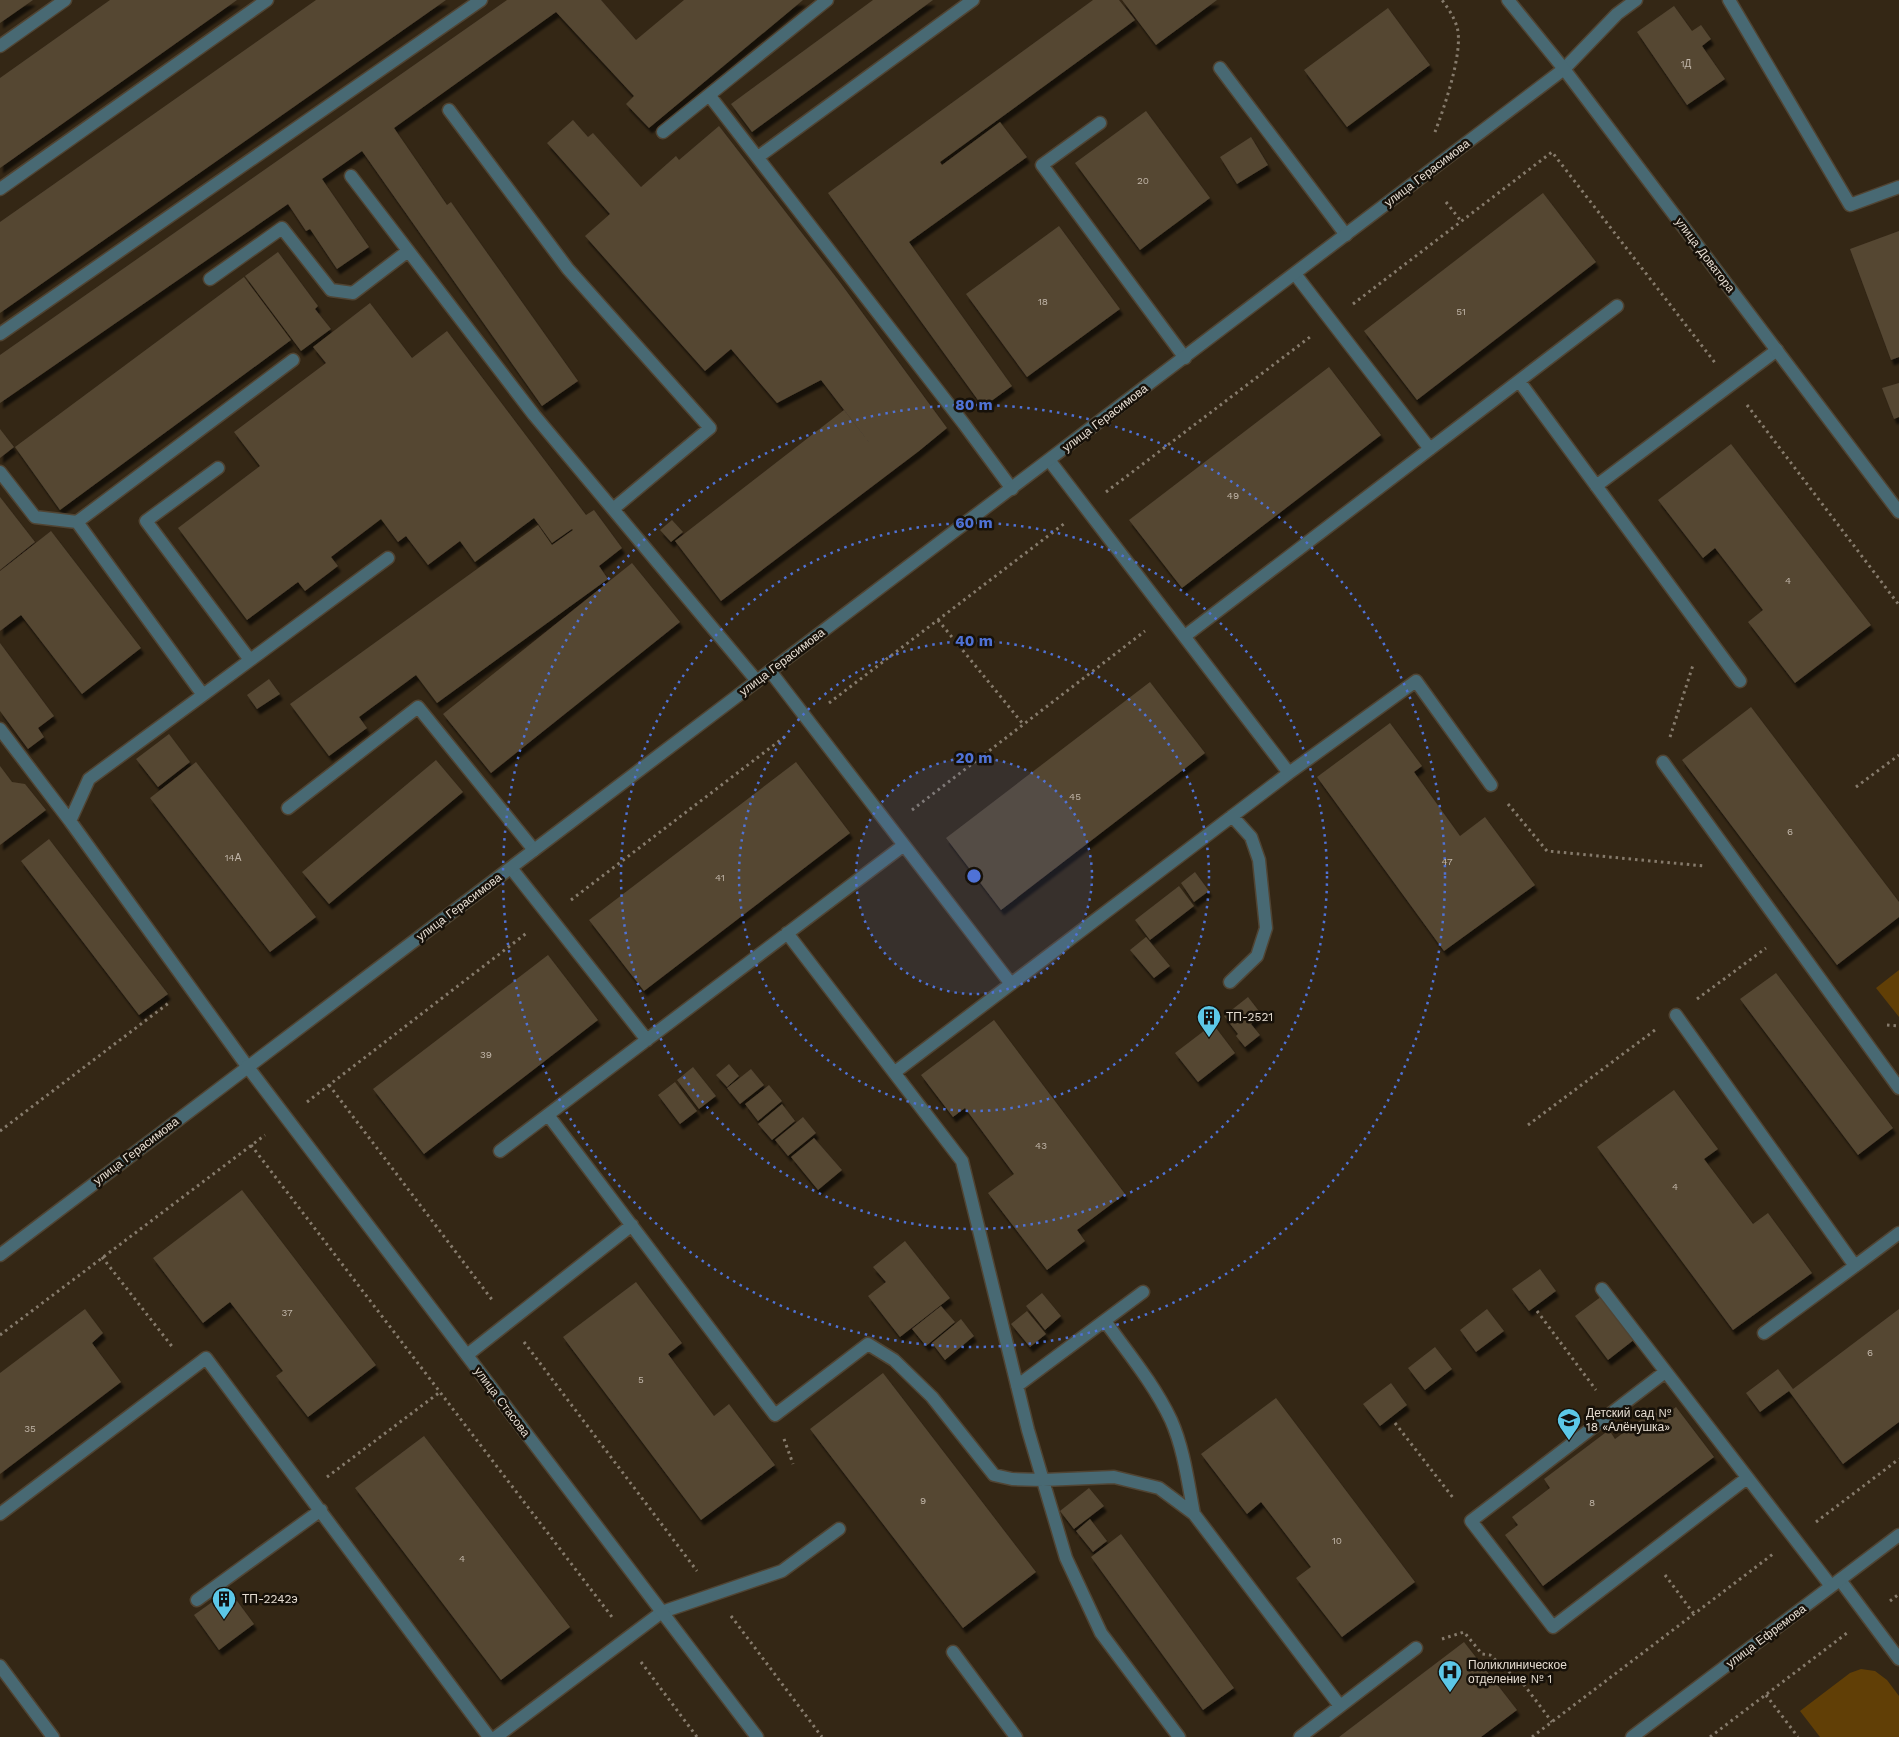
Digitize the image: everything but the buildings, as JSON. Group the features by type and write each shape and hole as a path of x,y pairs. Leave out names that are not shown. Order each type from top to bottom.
{"street":[{"path":"0,46 65,0"},
{"path":"0,189 267,0"},
{"path":"0,334 481,0"},
{"path":"663,132 827,0"},
{"path":"758,157 974,0"},
{"name":"улица Доватора","path":"1508,0 1564,69 1899,512"},
{"name":"улица Герасимова","path":"0,1255 1564,69 1617,14 1636,0"},
{"path":"1729,0 1850,205 1899,187"},
{"path":"1220,68 1346,234"},
{"path":"710,95 1012,489"},
{"path":"449,110 568,269 710,428 613,509"},
{"path":"1100,123 1042,165 1185,358"},
{"path":"351,176 534,415 757,680"},
{"path":"210,279 282,228 331,290 353,294 408,251"},
{"path":"1295,274 1430,449"},
{"path":"1185,636 1617,306"},
{"path":"1596,486 1777,350"},
{"path":"0,472 35,517 77,522 293,360"},
{"path":"1518,381 1740,681"},
{"path":"1049,460 1289,773"},
{"path":"218,468 146,521 250,660"},
{"path":"77,522 203,695"},
{"path":"70,821 89,779 388,558"},
{"path":"770,671 1010,984"},
{"path":"895,1072 1289,773 1416,680 1491,785"},
{"path":"288,808 418,707 534,850"},
{"name":"улица Стасова","path":"0,729 70,821 248,1066 758,1737"},
{"path":"1662,762 1899,1088"},
{"path":"1230,982 1257,956 1266,928 1259,860 1251,837 1232,816"},
{"path":"500,1151 904,845"},
{"path":"511,868 647,1040"},
{"path":"787,933 962,1161 1017,1386 1066,1558 1101,1633 1179,1737"},
{"path":"1676,1015 1855,1266"},
{"path":"548,1115 775,1415 868,1344 894,1360 932,1397 994,1475 1012,1479 1043,1480 1114,1477 1159,1488 1194,1514 1340,1706"},
{"path":"467,1355 632,1225"},
{"path":"1764,1333 1899,1233"},
{"path":"1602,1289 1747,1478 1868,1618 1899,1659"},
{"path":"1017,1386 1143,1292"},
{"path":"1105,1321 1148,1381 1171,1421 1186,1468 1194,1514"},
{"path":"0,1514 206,1358 489,1737"},
{"path":"1665,1372 1471,1521 1553,1628 1747,1478"},
{"path":"197,1600 321,1510"},
{"path":"496,1737 662,1612 782,1571 838,1529"},
{"name":"улица Ефремова","path":"1632,1737 1899,1535"},
{"path":"1300,1737 1416,1648"},
{"path":"953,1652 1016,1737"},
{"path":"0,1666 53,1737"}],"path":[{"path":"1434,135 1458,55 1457,28 1450,11 1442,0"},
{"path":"822,1737 330,1085 1552,152"},
{"path":"1446,202 1461,221"},
{"path":"890,826 1167,614"},
{"path":"938,620 1023,724"},
{"path":"1662,762 1704,632"},
{"path":"1856,787 1899,755"},
{"path":"1491,785 1547,851 1740,869"},
{"path":"0,1131 190,987"},
{"path":"0,1335 251,1145 616,1622 624,1640 697,1737"},
{"path":"102,1258 190,1370"},
{"path":"1537,1311 1613,1413"},
{"path":"320,1483 440,1392"},
{"path":"1395,1423 1471,1521"},
{"path":"1532,1737 1694,1614 1649,1554"},
{"path":"1710,1737 1899,1594"},
{"path":"1416,1648 1464,1632 1482,1654 1490,1655 1525,1686 1552,1722"},
{"path":"1766,1695 1798,1737"}],"shaded area":[{"path":"1899,970 1899,1017 1876,988"},
{"path":"1861,1669 1875,1671 1887,1680 1899,1696 1899,1737 1820,1737 1800,1711 1850,1673"}],"place":[{"name":"ТП-2521","path":"1209,1038"},
{"name":"Детский сад № 18 «Алёнушка»","path":"1569,1441"},
{"name":"ТП-2242э","path":"224,1620"},
{"name":"Поликлиническое отделение № 1","path":"1450,1693"}]}
